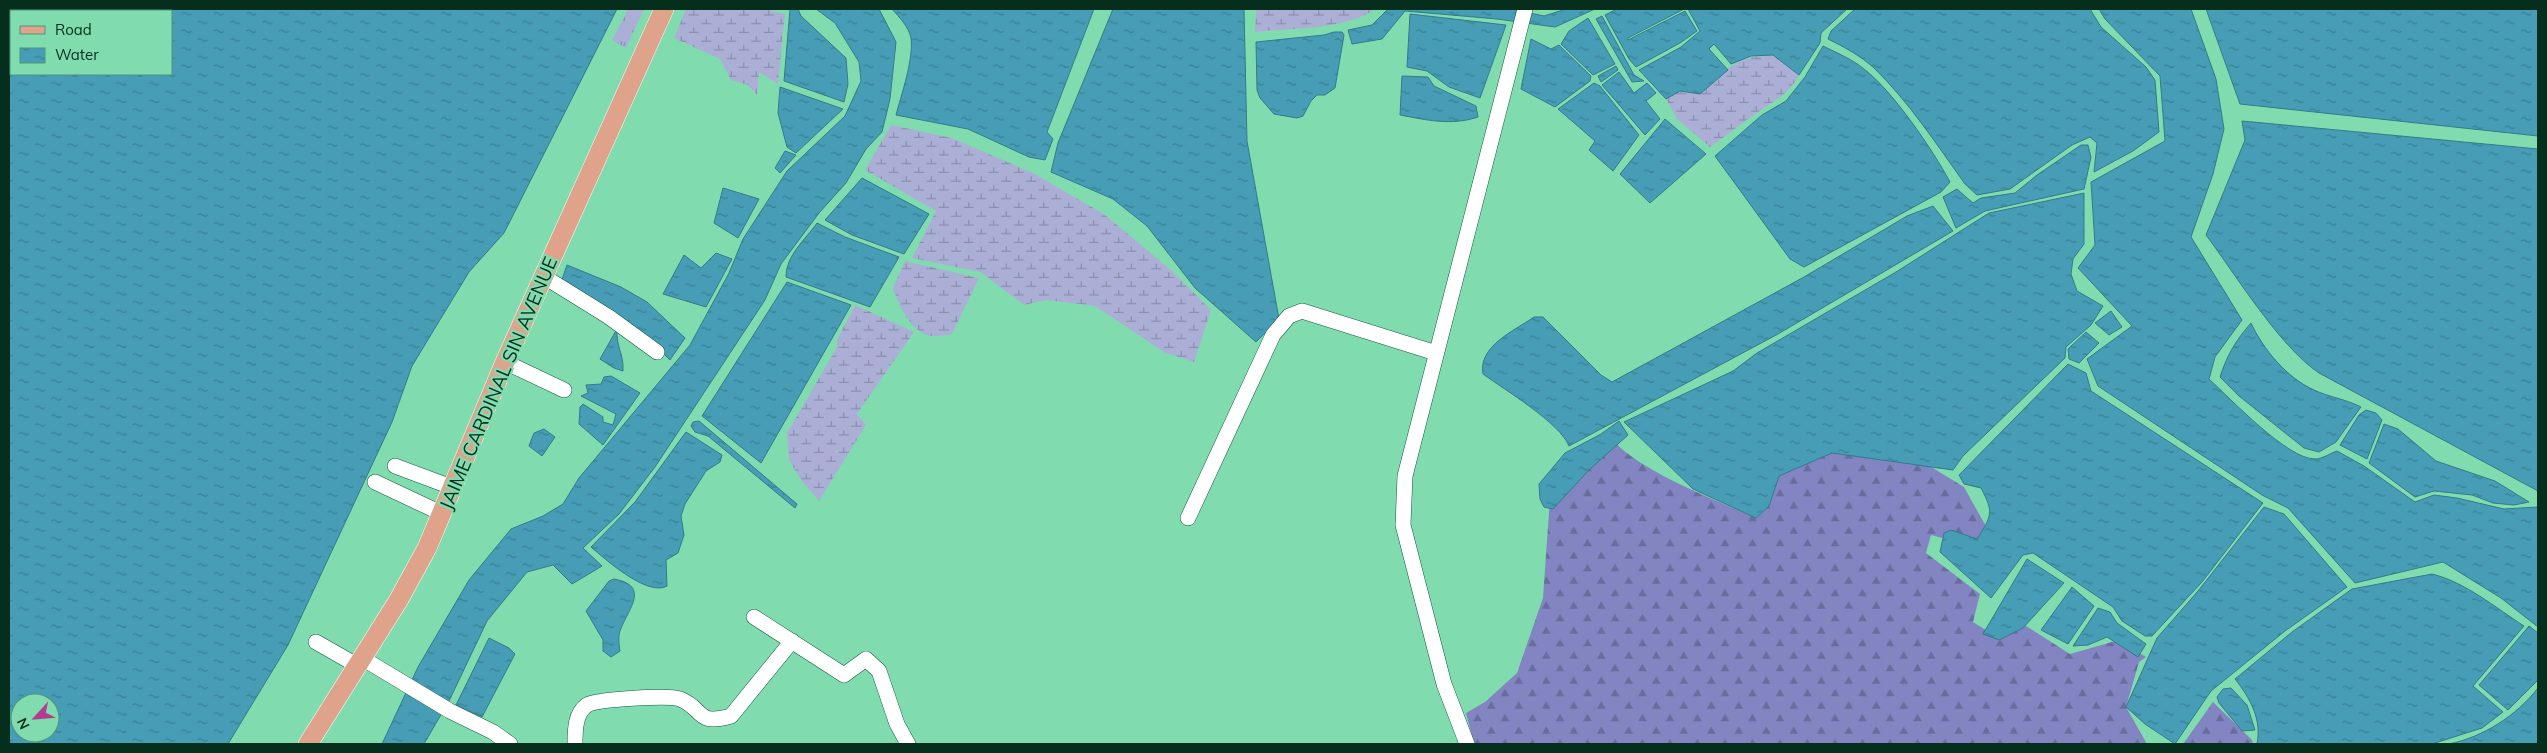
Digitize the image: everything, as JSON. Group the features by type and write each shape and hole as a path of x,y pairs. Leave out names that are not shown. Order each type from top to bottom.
{"main road":[{"name":"JAIME CARDINAL SIN AVENUE","path":"308,744 360,662 427,548 454,488 505,362 664,9"}],"street":[{"path":"1467,744 1444,684 1403,525 1405,476 1525,9"},
{"path":"543,276 609,317 657,352"},
{"path":"1188,518 1273,335 1289,316 1302,311 1436,352"},
{"path":"505,362 564,390"},
{"path":"395,466 454,488"},
{"path":"375,482 443,514"},
{"path":"754,617 844,675 866,659 879,671 897,724 908,744"},
{"path":"575,744 575,728 580,713 588,705 603,701 663,697 680,699 702,717 716,720 731,716 792,641"},
{"path":"316,642 413,688 450,711 493,732 510,744"}],"green space":[{"path":"628,9 644,9 626,48 612,40"},
{"path":"686,9 764,9 785,14 778,84 759,72 757,95 748,85 731,80 720,59 674,38"},
{"path":"1256,9 1375,9 1363,16 1334,24 1301,29 1255,32"},
{"path":"1773,55 1799,75 1791,87 1710,147 1677,119 1666,99 1680,91 1700,94 1725,71 1740,61"},
{"path":"891,125 952,138 1033,173 1104,214 1171,270 1211,310 1194,362 1164,352 1095,306 1046,300 1024,305 980,272 912,258 936,211 865,170"},
{"path":"905,261 979,278 952,334 931,336 917,329 906,317 893,288"},
{"path":"855,305 914,332 857,414 866,425 819,501 801,480 789,460 787,433 837,347 837,340"},
{"path":"1614,442 1644,465 1662,475 1756,518 1769,506 1779,476 1826,452 1928,465 1964,487 2002,555 1931,535 1926,553 1980,594 1973,622 1992,634 2023,624 2070,654 2119,640 2146,657 2139,662 2126,707 2147,744 1474,744 1466,713 1485,702 1517,673 1543,598 1550,498"},
{"path":"2213,702 2252,740 2253,744 2183,744"}],"water":[{"path":"9,9 617,9 504,233 469,272 412,366 392,422 288,645 228,744 9,744"},
{"path":"790,9 798,9 801,16 846,58 848,84 844,102 784,81"},
{"path":"816,9 879,9 896,42 890,99 882,132 866,149 846,183 819,213 781,264 765,300 655,467 619,514 583,548 602,566 572,584 553,565 527,572 487,621 450,699 424,744 382,744 418,667 469,580 511,529 543,516 563,504 579,478 690,345 729,273 743,239 787,171 845,116 861,81 859,62 835,23"},
{"path":"892,9 1094,9 1047,132 1053,139 1045,160 1029,157 968,129 896,115 911,56 911,38 903,22"},
{"path":"1113,9 1244,9 1247,141 1279,319 1256,342 1195,288 1147,226 1113,199 1051,172 1058,143"},
{"path":"1388,9 1511,9 1544,16 1566,9 1595,9 1555,27 1497,19 1405,11 1382,39 1352,44 1348,30 1372,25"},
{"path":"1617,9 1684,9 1628,38 1628,40 1685,11 1697,31 1680,43 1636,67 1629,59 1605,15"},
{"path":"1688,9 1847,9 1821,33 1820,43 1799,75 1773,55 1751,56 1731,64 1714,44 1709,49 1728,70 1700,94 1680,91 1666,99 1639,70 1681,47 1700,31"},
{"path":"1855,9 2090,9 2101,27 2146,67 2155,80 2159,132 2133,151 2094,172 2097,143 2090,137 2072,145 2010,189 1977,195 1965,184 1922,124 1887,81 1864,60 1828,39 1831,31"},
{"path":"2099,9 2191,9 2216,79 2224,129 2213,174 2191,237 2242,320 2215,357 2209,379 2275,439 2290,449 2303,456 2315,459 2337,451 2364,466 2415,502 2434,495 2457,498 2504,509 2538,507 2538,627 2501,598 2443,562 2355,583 2288,508 2262,495 2098,386 2087,359 2132,326 2078,268 2095,245 2091,182 2165,141 2160,76 2105,19"},
{"path":"2206,9 2538,9 2538,136 2240,104"},
{"path":"1410,14 1506,25 1480,98 1449,87 1427,71 1407,67"},
{"path":"1602,16 1634,75 1644,81 1632,82 1596,19"},
{"path":"1588,18 1615,64 1593,75 1561,44 1569,31"},
{"path":"1342,32 1344,35 1335,88 1325,95 1317,95 1311,101 1303,116 1297,118 1274,114 1260,98 1257,90 1256,42 1324,35"},
{"path":"1531,39 1551,49 1559,45 1591,76 1590,81 1555,107 1521,89"},
{"path":"1823,46 1859,65 1887,91 1923,138 1950,182 1941,192 1804,267 1790,259 1715,156 1762,115 1786,101 1805,77"},
{"path":"1616,66 1618,70 1601,82 1598,76"},
{"path":"1619,72 1634,93 1647,83 1656,93 1646,101 1660,119 1645,135 1602,85"},
{"path":"1402,76 1428,77 1434,86 1476,106 1478,117 1449,122 1400,115"},
{"path":"1594,83 1600,86 1639,135 1613,171 1589,150 1595,141 1558,109"},
{"path":"780,87 843,109 796,153 787,147 778,113"},
{"path":"1665,119 1706,154 1650,203 1620,174"},
{"path":"2242,121 2538,149 2538,491 2319,373 2289,346 2274,328 2206,235 2245,140"},
{"path":"2081,145 2088,145 2091,157 2084,189 1985,211 1956,228 1943,197 1957,189 1973,203 1981,198 2015,193 2037,175"},
{"path":"785,151 796,155 780,173 775,168"},
{"path":"862,178 929,214 904,254 852,235 825,220"},
{"path":"723,188 759,199 738,238 714,223"},
{"path":"2084,193 2084,244 2073,259 2071,274 2077,291 2103,306 2091,325 2066,347 2065,358 1963,456 1953,470 1832,453 1779,476 1769,506 1756,518 1693,489 1624,422 1733,371 1757,353 1896,272 1989,213"},
{"path":"1933,206 1953,231 1778,334 1569,446 1564,437 1544,417 1483,374 1483,364 1486,355 1499,340 1534,317 1543,317 1601,375 1612,382 1804,277 1907,216"},
{"path":"817,223 845,237 899,257 870,307 786,277 789,262 797,248"},
{"path":"716,253 732,259 706,307 663,294 684,255 701,268"},
{"path":"567,265 621,287 647,302 685,338 670,360 648,338 559,288"},
{"path":"787,282 851,305 761,463 702,416"},
{"path":"2111,311 2122,327 2109,335 2095,323"},
{"path":"2251,323 2269,352 2294,378 2314,390 2361,407 2336,442 2319,452 2304,448 2239,396 2220,377 2232,348"},
{"path":"617,329 623,371 614,368 600,359"},
{"path":"2086,332 2099,343 2079,363 2069,359 2068,349"},
{"path":"2068,364 2086,373 2091,391 2263,503 2202,582 2152,636 2145,636 2122,621 2113,607 2033,553 2023,555 1991,598 1940,552 1944,533 1951,530 1977,539 1990,514 1988,503 1981,488 1964,484 1959,475"},
{"path":"611,376 640,393 603,445 579,424 580,407 583,404 603,417 603,422 613,425 616,414 581,396 588,393 586,385 601,384 604,377"},
{"path":"2366,410 2376,413 2382,420 2367,459 2340,445 2359,415"},
{"path":"699,421 797,504 795,508 708,436 695,432 691,426 693,422"},
{"path":"1619,421 1628,435 1589,470 1553,509 1544,507 1540,499 1539,484 1565,453 1601,434"},
{"path":"2384,424 2398,429 2436,461 2495,481 2529,502 2514,505 2493,503 2472,495 2434,491 2415,497 2369,463"},
{"path":"544,429 555,437 542,456 529,446 534,433"},
{"path":"686,432 722,455 720,462 706,471 685,504 681,516 684,535 678,553 666,560 667,586 659,588 649,586 628,576 591,547 635,502"},
{"path":"2264,507 2284,514 2347,587 2285,631 2211,691 2175,744 2145,724 2126,707 2157,638 2198,591"},
{"path":"2027,559 2064,583 2023,628 1999,640 1983,634"},
{"path":"2432,574 2468,589 2524,626 2473,686 2503,712 2482,728 2432,744 2257,744 2258,726 2254,709 2235,679 2292,632 2352,589"},
{"path":"614,579 625,582 632,587 634,599 619,633 620,651 611,657 603,651 603,640 586,611 609,581"},
{"path":"2072,587 2094,606 2068,644 2041,630"},
{"path":"2098,608 2110,612 2117,623 2146,644 2138,657 2107,637 2088,645 2073,646"},
{"path":"2529,626 2538,633 2538,680 2508,710 2479,685"},
{"path":"489,638 509,648 515,654 482,717 456,705"},
{"path":"2231,688 2247,705 2255,730 2242,731 2219,703 2217,697 2223,689"},
{"path":"2538,688 2538,744 2449,744 2462,741 2498,724 2520,708"}]}
